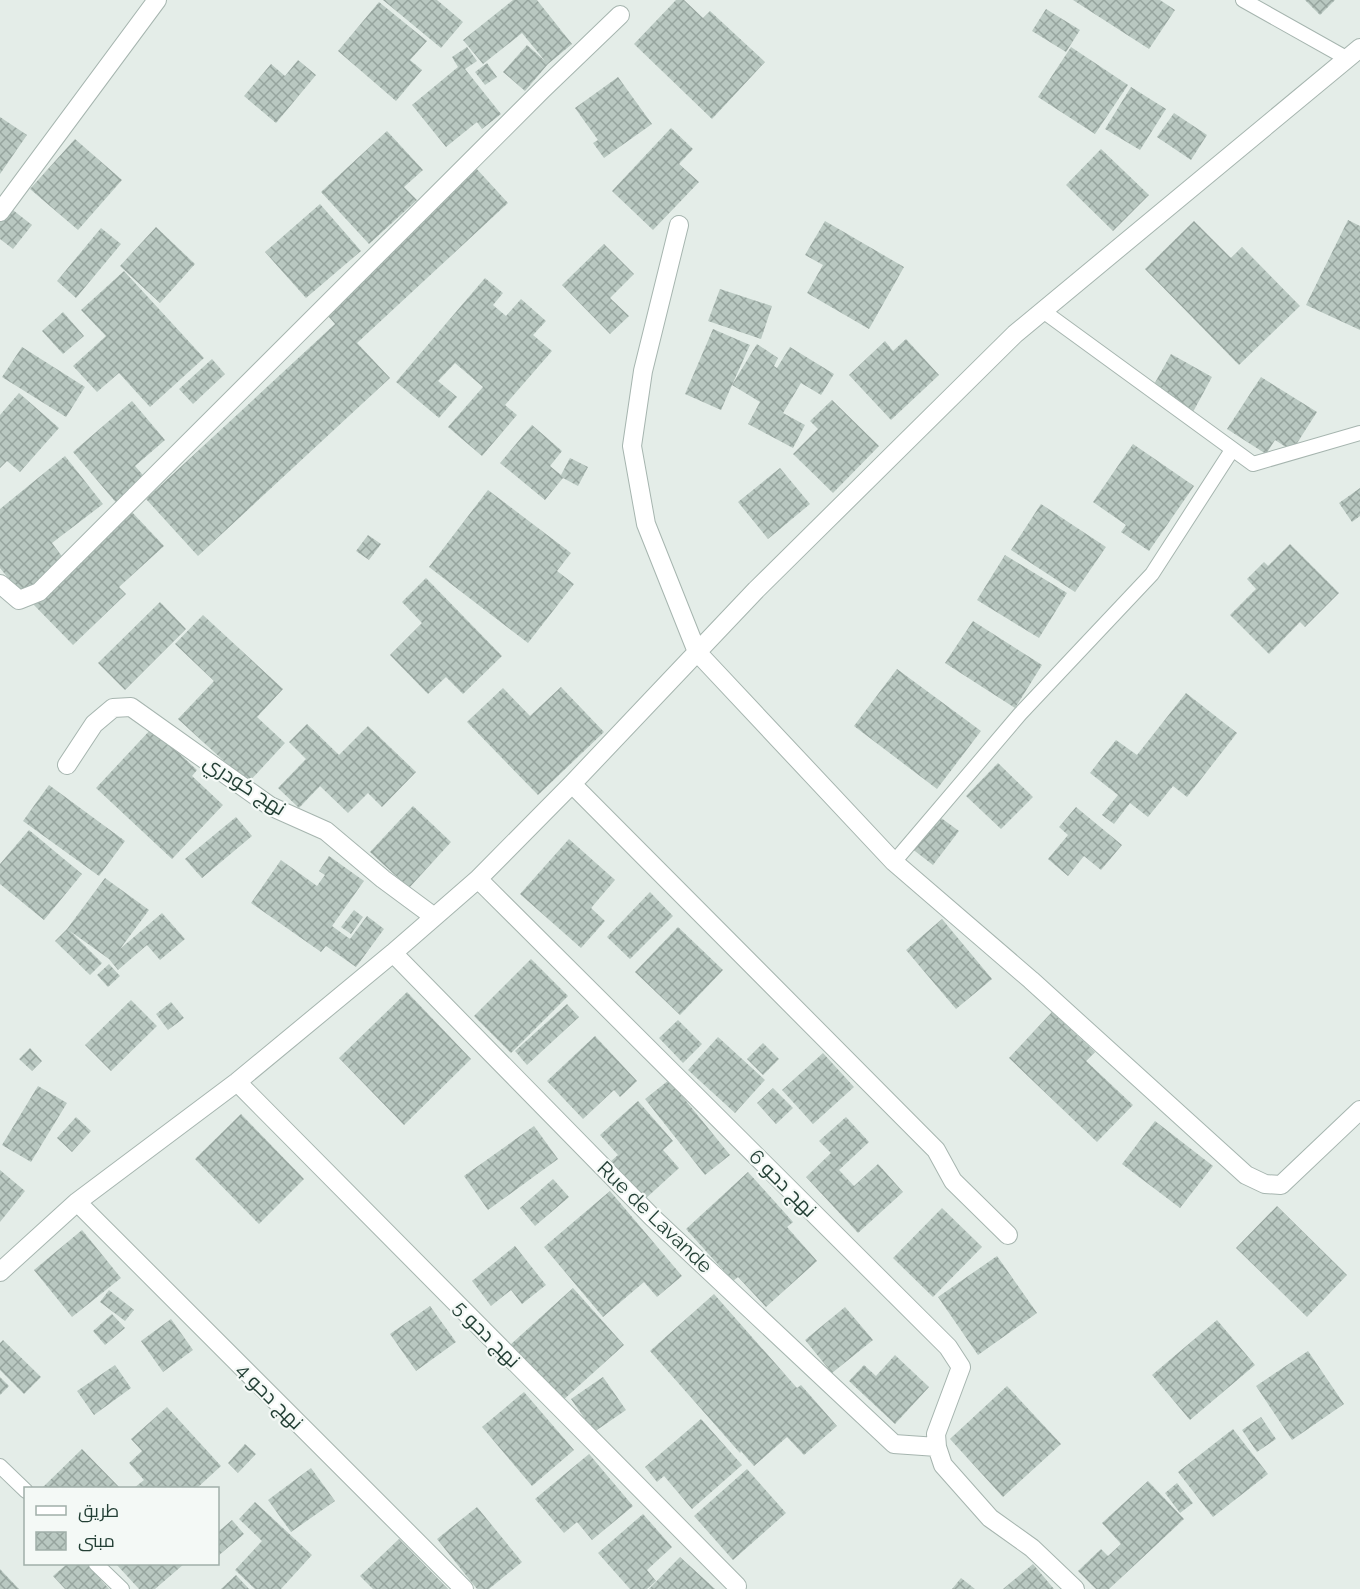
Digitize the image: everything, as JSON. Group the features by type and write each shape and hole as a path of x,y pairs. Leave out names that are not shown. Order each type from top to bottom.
{"street":[{"path":"0,212 157,0"},
{"path":"0,584 19,600 39,592 620,15"},
{"path":"0,1272 77,1202 237,1082 393,953 477,879 572,784 756,590 1015,334 1354,54"},
{"path":"679,225 643,371 632,446 646,524 697,652 894,862 1031,980 1246,1175 1265,1184 1281,1185 1360,1110"},
{"name":"نهج كودري","path":"67,765 94,724 113,708 131,707 270,806 326,831 383,879 433,916"},
{"path":"572,784 936,1150 953,1181 1008,1235"},
{"name":"نهج دحو 6","path":"477,879 948,1347 961,1367 936,1434 937,1447"},
{"name":"Rue de Lavande","path":"393,953 653,1218 894,1444 937,1447"},
{"name":"نهج دحو 5","path":"237,1082 737,1586"},
{"name":"نهج دحو 4","path":"77,1202 464,1589"},
{"path":"937,1447 943,1466 990,1518 1032,1548 1075,1589"}],"lane":[{"path":"1243,0 1354,54"},
{"path":"1043,311 1253,464 1360,433"},
{"path":"894,862 1020,714 1152,573 1232,450"},
{"path":"0,1466 24,1489"},
{"path":"98,1565 122,1589"}],"building":[{"path":"383,0 437,0 463,22 441,48"},
{"path":"513,0 537,0 572,44 548,64 525,91 503,72 527,45 545,61 522,33 483,64 463,40"},
{"path":"676,0 684,0 703,18 710,11 765,62 712,119 634,44"},
{"path":"1073,0 1160,0 1175,10 1149,49"},
{"path":"1305,0 1335,0 1320,15"},
{"path":"379,2 427,41 410,60 422,70 396,101 338,51"},
{"path":"1046,9 1080,30 1066,52 1032,31"},
{"path":"467,47 477,61 465,69 501,114 482,129 477,122 446,147 412,105 458,67 452,57"},
{"path":"1071,47 1128,85 1095,134 1038,97"},
{"path":"298,60 316,75 276,123 244,96 271,64 285,76"},
{"path":"487,63 497,77 485,85 475,72"},
{"path":"618,77 652,124 604,158 593,143 598,140 575,108"},
{"path":"1131,87 1166,109 1140,150 1105,129"},
{"path":"1174,113 1207,135 1191,160 1157,137"},
{"path":"0,117 27,135 0,174"},
{"path":"671,128 693,149 679,164 699,182 653,230 612,191"},
{"path":"387,131 423,170 404,187 417,200 369,244 321,192"},
{"path":"75,139 122,180 78,230 30,189"},
{"path":"1101,149 1149,195 1113,231 1066,185"},
{"path":"475,167 508,203 357,343 390,378 198,556 146,499 335,324 322,309"},
{"path":"320,204 361,251 306,298 265,252"},
{"path":"9,207 32,225 13,249 0,239 0,218"},
{"path":"1348,220 1360,226 1360,330 1306,305"},
{"path":"825,221 904,267 869,329 807,293 823,265 805,255"},
{"path":"1194,221 1231,258 1242,247 1300,306 1239,365 1145,269"},
{"path":"156,227 195,264 160,303 120,266"},
{"path":"101,228 121,244 76,298 57,281"},
{"path":"604,244 634,274 610,298 629,316 610,334 562,285"},
{"path":"124,271 204,358 150,407 119,373 97,392 73,366 106,336 81,310"},
{"path":"485,278 503,293 493,305 506,316 521,299 546,321 533,335 552,351 505,405 517,415 482,456 448,427 483,387 455,363 438,381 457,397 439,418 396,382"},
{"path":"720,289 772,306 761,339 708,321"},
{"path":"63,312 84,336 63,354 42,331"},
{"path":"713,329 750,345 721,410 685,394"},
{"path":"906,339 939,375 891,420 849,375 885,341 893,351"},
{"path":"757,344 778,358 774,366 777,368 790,347 834,374 821,395 801,383 783,413 805,425 793,448 748,424 760,402 732,385"},
{"path":"22,347 85,387 66,417 2,377"},
{"path":"1171,354 1212,377 1193,412 1152,388"},
{"path":"212,359 225,374 193,404 179,389"},
{"path":"1261,377 1317,412 1292,451 1275,440 1266,454 1227,429"},
{"path":"19,393 59,428 20,472 7,461 0,468 0,415"},
{"path":"832,400 879,446 833,493 793,454 818,429 810,421"},
{"path":"132,401 165,440 135,466 148,481 119,506 73,452"},
{"path":"532,425 562,451 550,466 561,475 570,458 588,467 578,486 563,478 545,500 500,463"},
{"path":"1133,444 1194,486 1149,551 1121,532 1126,525 1093,502"},
{"path":"65,456 103,504 52,543 64,559 21,594 0,568 0,509"},
{"path":"780,468 810,504 768,539 738,502"},
{"path":"1360,488 1360,516 1352,522 1339,503"},
{"path":"488,490 571,553 557,571 574,584 528,643 429,567"},
{"path":"1041,504 1106,547 1075,592 1011,550"},
{"path":"130,510 164,546 119,587 126,594 73,645 32,603"},
{"path":"368,535 381,544 369,560 356,551"},
{"path":"1290,544 1339,593 1305,627 1300,622 1269,654 1230,615 1256,589 1247,579 1264,562 1268,566"},
{"path":"1005,555 1067,593 1039,638 977,600"},
{"path":"426,578 502,656 463,694 446,677 428,694 390,655 422,623 402,602"},
{"path":"160,602 186,629 125,690 98,663"},
{"path":"203,615 283,689 257,717 285,743 248,783 178,719 214,681 175,644"},
{"path":"973,621 1042,665 1015,708 945,663"},
{"path":"897,669 981,731 937,789 854,726"},
{"path":"561,687 604,732 538,795 467,722 503,688 530,716"},
{"path":"1186,693 1237,733 1187,797 1173,786 1148,817 1130,803 1114,824 1102,815 1118,795 1090,773 1116,740 1137,755"},
{"path":"307,724 339,755 368,726 416,772 382,807 368,793 348,813 320,786 299,808 278,788 306,759 289,742"},
{"path":"152,728 197,770 192,776 223,805 172,859 96,788"},
{"path":"998,763 1033,797 1001,829 966,796"},
{"path":"49,785 125,841 99,876 23,821"},
{"path":"413,806 451,842 409,888 370,852"},
{"path":"1076,807 1122,845 1101,870 1084,856 1068,876 1048,859 1068,835 1059,827"},
{"path":"937,815 959,831 933,865 911,848"},
{"path":"236,817 252,836 202,878 185,859"},
{"path":"29,830 82,874 44,920 0,884 0,864"},
{"path":"569,839 615,880 591,908 605,921 581,948 520,894"},
{"path":"329,856 364,881 332,926 350,939 367,916 384,929 356,967 326,946 321,952 251,903 281,860 317,886 325,875 319,871"},
{"path":"105,878 149,910 120,949 162,913 185,939 160,960 147,945 118,970 109,959 70,931 102,963 90,975 55,941 67,929"},
{"path":"650,892 673,916 630,959 607,937"},
{"path":"354,910 363,917 351,934 341,927"},
{"path":"942,919 992,979 956,1009 906,950"},
{"path":"678,927 723,970 680,1015 635,972"},
{"path":"531,959 568,996 511,1053 474,1016"},
{"path":"109,964 120,976 108,987 97,975"},
{"path":"407,992 471,1059 404,1125 339,1058"},
{"path":"131,1000 157,1026 111,1071 85,1045"},
{"path":"171,1002 184,1018 168,1030 156,1014"},
{"path":"567,1004 579,1017 527,1065 515,1051"},
{"path":"1052,1012 1095,1052 1086,1061 1133,1105 1097,1142 1009,1058"},
{"path":"678,1020 702,1044 683,1063 659,1038"},
{"path":"595,1036 637,1081 620,1097 614,1090 583,1119 547,1081"},
{"path":"718,1037 765,1080 735,1113 688,1070"},
{"path":"763,1043 779,1059 763,1075 747,1059"},
{"path":"30,1048 42,1061 32,1071 19,1059"},
{"path":"823,1053 854,1087 813,1124 782,1090"},
{"path":"669,1080 730,1155 705,1175 645,1099"},
{"path":"38,1086 67,1103 31,1162 2,1145"},
{"path":"773,1088 793,1108 776,1124 757,1103"},
{"path":"638,1101 673,1141 663,1150 679,1168 644,1200 610,1162 618,1155 600,1135"},
{"path":"241,1114 304,1179 259,1224 195,1159"},
{"path":"76,1117 91,1131 72,1152 57,1138"},
{"path":"846,1117 869,1142 839,1170 854,1186 878,1164 903,1192 858,1233 806,1177 831,1153 819,1141"},
{"path":"1155,1121 1213,1166 1180,1208 1122,1164"},
{"path":"534,1126 558,1159 488,1210 464,1176"},
{"path":"0,1170 25,1191 0,1222"},
{"path":"748,1172 793,1222 787,1227 817,1261 766,1307 738,1277 733,1281 686,1229"},
{"path":"553,1179 569,1197 535,1226 520,1208"},
{"path":"610,1191 682,1276 657,1297 644,1282 603,1317 544,1247"},
{"path":"1277,1206 1347,1275 1307,1317 1236,1248"},
{"path":"942,1208 982,1247 933,1297 893,1258"},
{"path":"82,1230 121,1278 72,1317 34,1270"},
{"path":"515,1246 546,1285 522,1304 511,1290 491,1306 472,1281"},
{"path":"997,1256 1037,1313 978,1355 938,1297"},
{"path":"573,1288 624,1345 562,1401 510,1345"},
{"path":"109,1290 134,1310 125,1321 100,1302"},
{"path":"714,1294 797,1388 801,1385 837,1426 804,1455 787,1437 754,1466 650,1351"},
{"path":"430,1306 456,1342 416,1371 390,1334"},
{"path":"845,1307 873,1340 832,1373 805,1340"},
{"path":"112,1314 125,1328 105,1345 93,1331"},
{"path":"171,1319 193,1350 163,1372 141,1341"},
{"path":"1217,1320 1255,1365 1190,1420 1152,1375"},
{"path":"3,1340 41,1377 24,1394 0,1370 0,1343"},
{"path":"1308,1351 1344,1404 1292,1440 1256,1386"},
{"path":"895,1355 929,1387 895,1424 849,1381 864,1365 876,1376"},
{"path":"115,1365 131,1388 94,1415 77,1391"},
{"path":"0,1377 9,1386 0,1395"},
{"path":"603,1377 626,1410 594,1432 571,1399"},
{"path":"1007,1386 1061,1444 1003,1497 950,1439"},
{"path":"524,1392 574,1450 532,1486 482,1427"},
{"path":"167,1407 221,1466 198,1487 135,1487 144,1480 129,1463 142,1451 131,1439"},
{"path":"1261,1417 1276,1439 1257,1452 1242,1430"},
{"path":"701,1419 742,1465 692,1509 664,1476 657,1482 645,1467"},
{"path":"1233,1429 1268,1474 1213,1517 1178,1472"},
{"path":"245,1444 256,1454 238,1473 228,1463"},
{"path":"82,1449 119,1487 43,1487"},
{"path":"589,1454 633,1506 592,1540 577,1522 564,1533 535,1499"},
{"path":"311,1468 335,1501 291,1532 268,1500"},
{"path":"747,1469 786,1513 733,1560 694,1516"},
{"path":"1148,1481 1184,1519 1109,1589 1096,1589 1078,1571 1101,1549 1108,1556 1121,1544 1102,1523"},
{"path":"1177,1483 1193,1503 1180,1513 1165,1493"},
{"path":"255,1502 312,1555 281,1589 255,1589 235,1570 262,1541 239,1519"},
{"path":"477,1507 522,1562 489,1589 477,1589 437,1539"},
{"path":"643,1514 672,1547 647,1570 656,1581 647,1589 630,1589 598,1553"},
{"path":"232,1520 244,1534 219,1555 219,1531"},
{"path":"399,1539 448,1589 373,1589 360,1576"},
{"path":"680,1557 715,1589 649,1589"},
{"path":"1033,1564 1054,1589 1003,1589"},
{"path":"66,1565 88,1565 109,1589 65,1589 53,1576"},
{"path":"117,1565 183,1565 155,1589 139,1589"},
{"path":"0,1569 19,1589 0,1589"},
{"path":"236,1575 249,1589 221,1589"},
{"path":"961,1578 975,1589 952,1589"}]}
